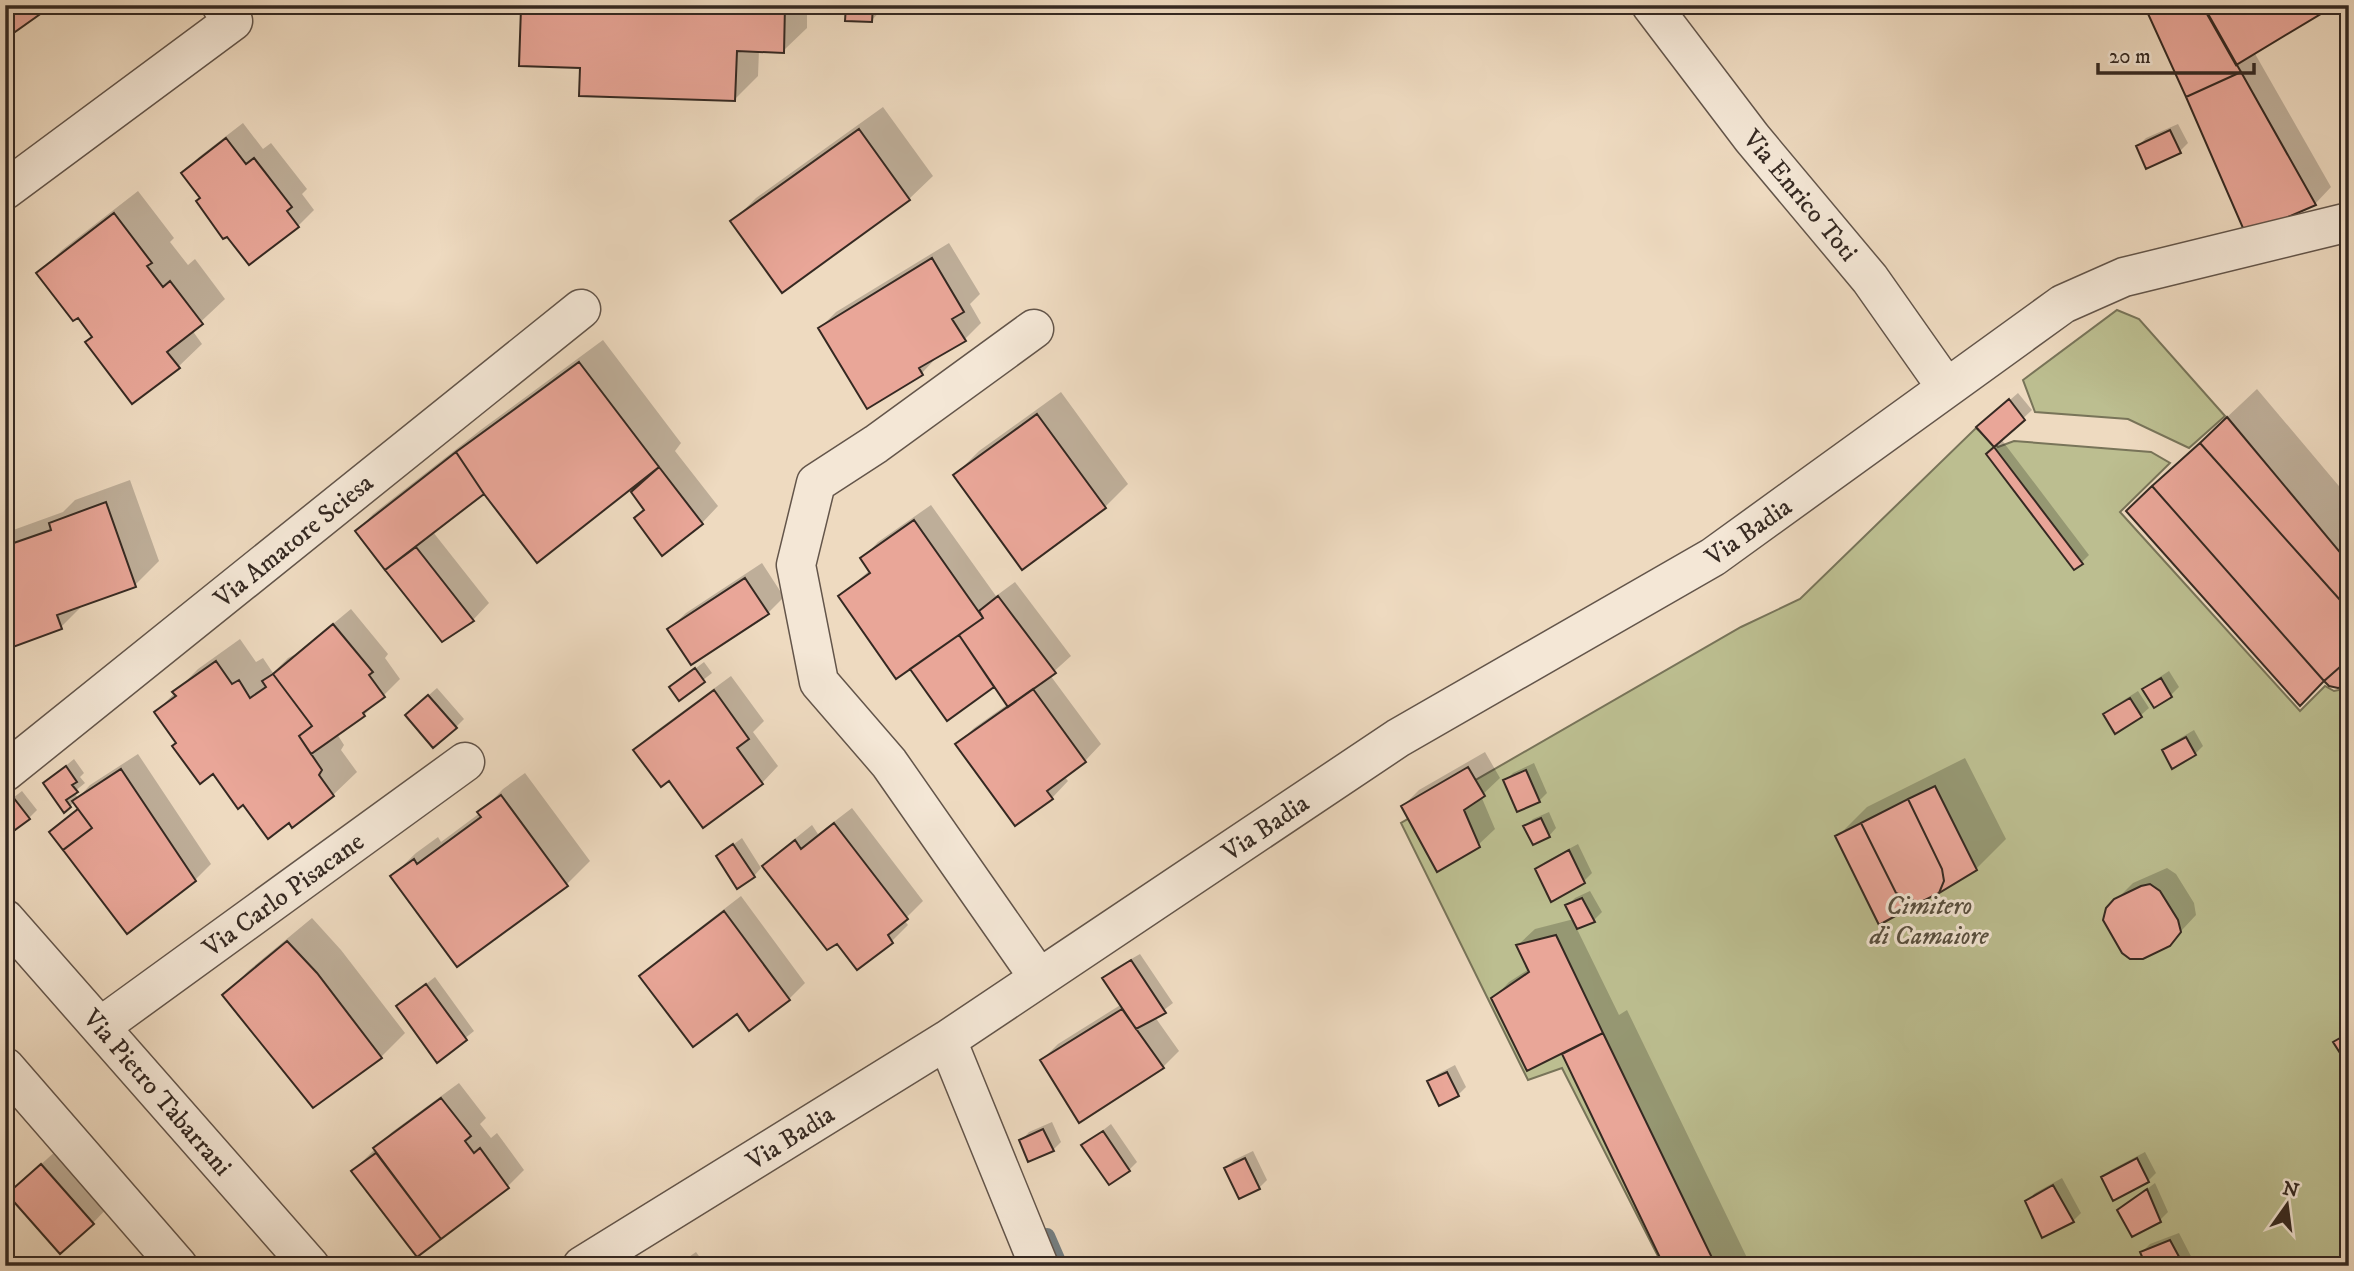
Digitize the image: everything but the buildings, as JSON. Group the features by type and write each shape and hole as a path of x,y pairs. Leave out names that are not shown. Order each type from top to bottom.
{"street":[{"name":"Via Enrico Toti","path":"1651,5 1752,138 1870,279 1946,387"},
{"path":"5,190 227,13"},
{"name":"Via Badia","path":"582,1266 947,1040 1398,738 1713,557 2063,304 2124,277 2349,222"},
{"name":"Via Amatore Sciesa","path":"5,772 581,309"},
{"path":"1034,329 876,444 816,483 796,565 819,682 889,763 1039,978"},
{"name":"Via Carlo Pisacane","path":"100,1027 465,762"},
{"name":"Via Pietro Tabarrani","path":"5,919 310,1266"},
{"path":"947,1040 1040,1266"},
{"path":"5,1067 178,1266"}],"green space":[{"path":"2117,310 2139,319 2225,416 2189,448 2128,419 2035,412 2023,380"},
{"name":"Cimitero di Camaiore","path":"1976,428 1998,447 2014,441 2151,452 2170,463 2120,512 2300,711 2325,686 2334,691 2349,688 2349,1266 1663,1266 1562,1068 1528,1080 1401,823 1741,627 1800,599"}],"waterway":[{"path":"1047,1236 1060,1266"}]}
